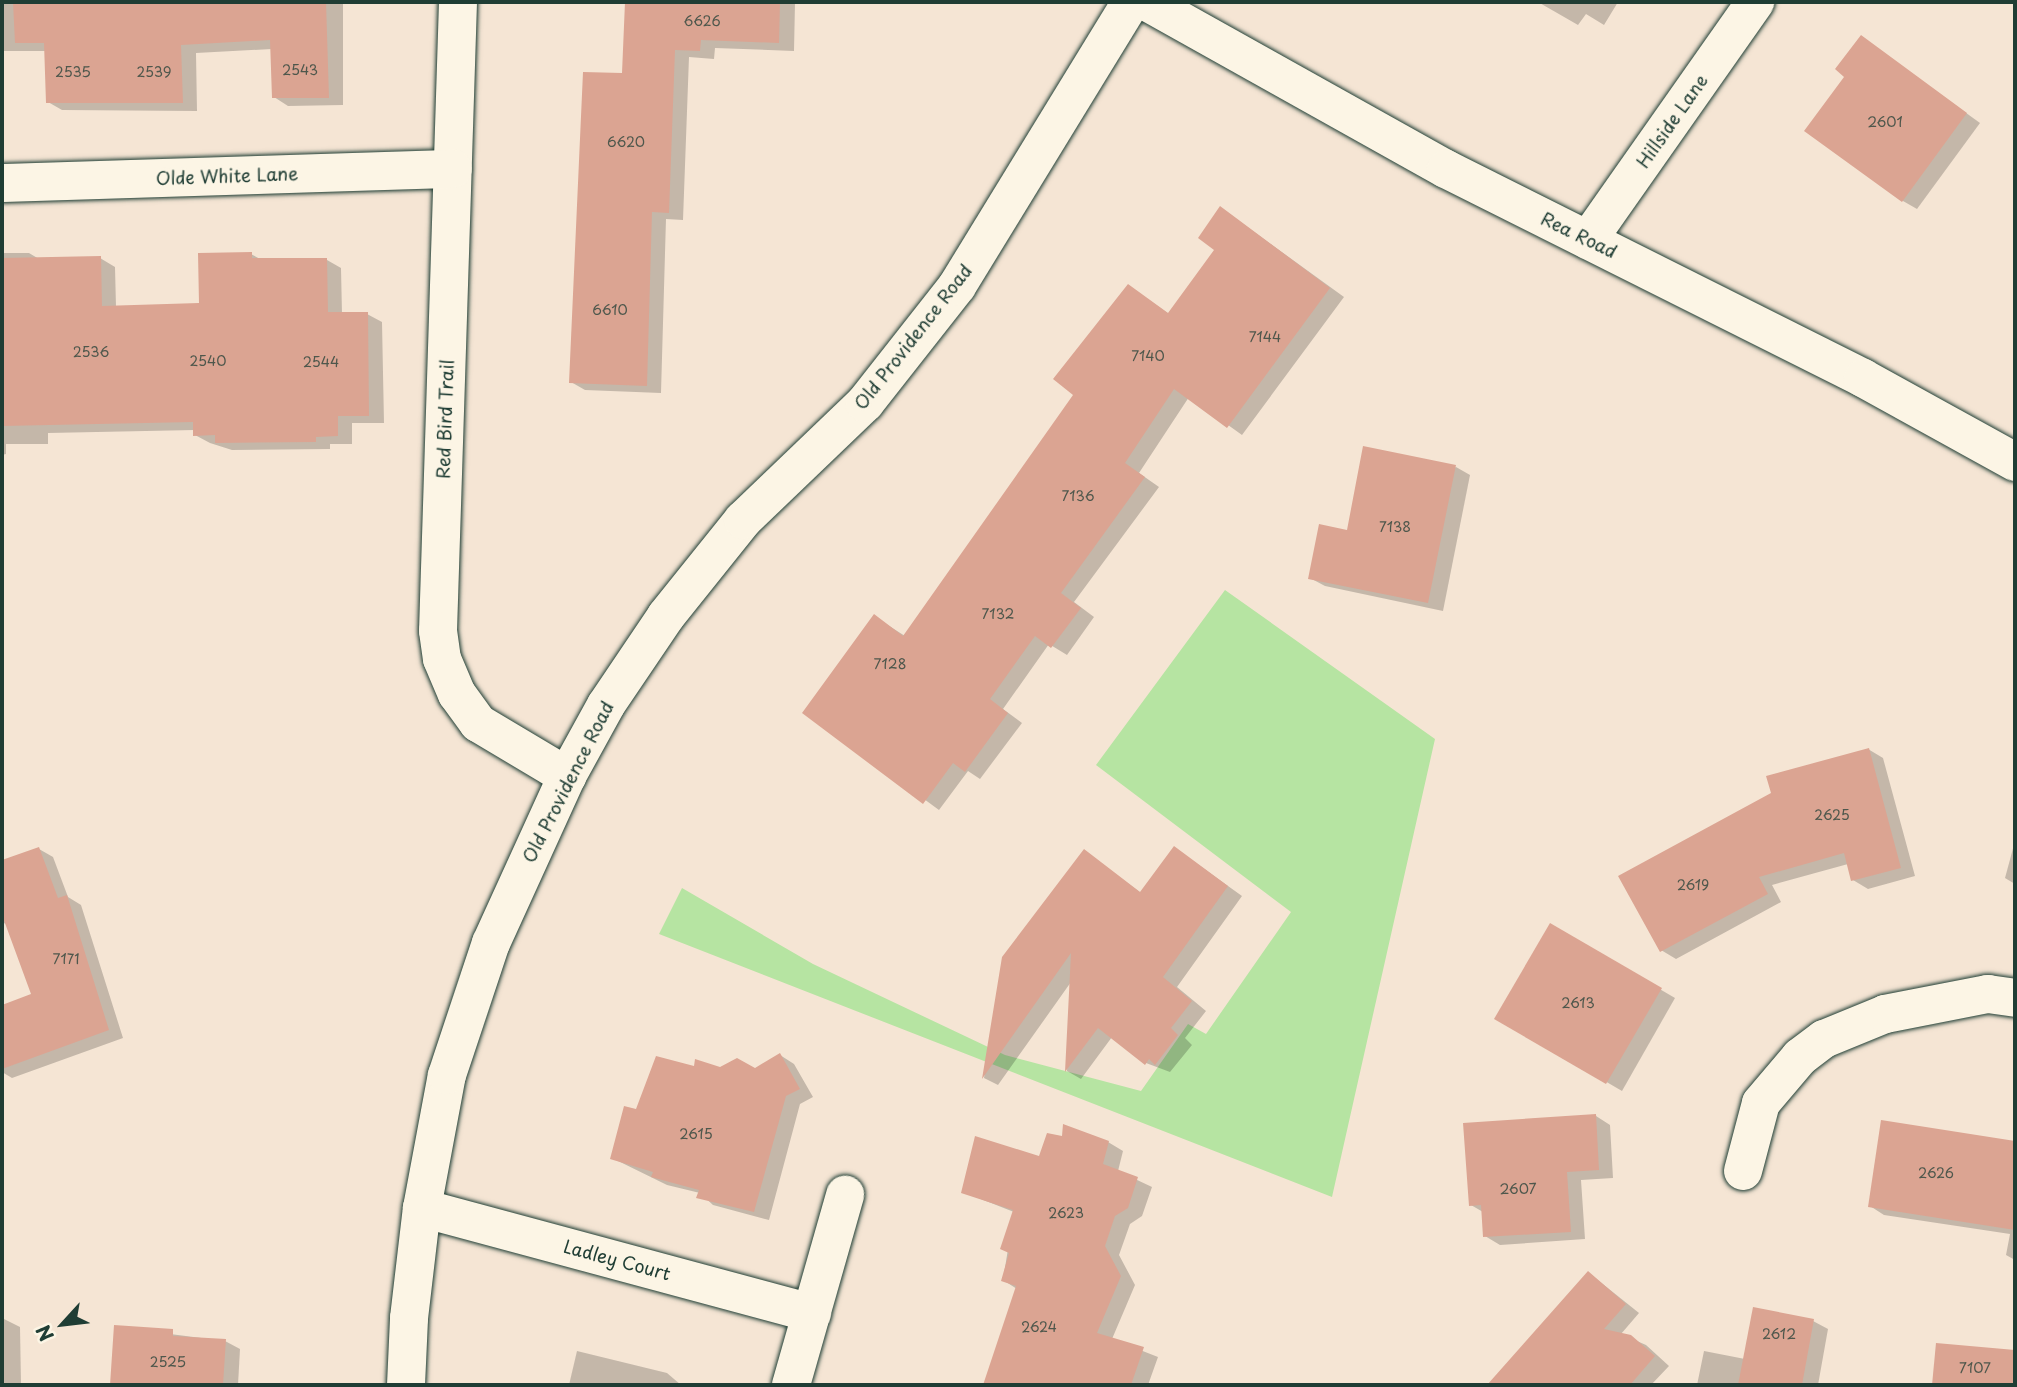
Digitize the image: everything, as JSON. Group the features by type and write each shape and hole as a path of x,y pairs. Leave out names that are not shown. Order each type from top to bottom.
{"street":[{"name":"Red Bird Trail","path":"458,2 438,631 442,659 457,694 478,723 567,776"},
{"name":"Old Providence Road","path":"406,1385 409,1318 422,1208 447,1075 477,983 531,850 567,776 606,705 666,616 743,520 865,402 957,286 1131,2"},
{"name":"Rea Road","path":"1147,2 1446,169 1863,378 2015,462"},
{"name":"Hillside Lane","path":"1588,240 1755,2"},
{"name":"Olde White Lane","path":"2,183 453,169"},
{"path":"1743,1171 1761,1103 1800,1057 1824,1039 1885,1014 1988,994 2015,998"},
{"path":"791,1385 845,1195"},
{"name":"Ladley Court","path":"422,1208 812,1313"}],"green space":[{"path":"1225,590 1435,739 1332,1197 659,934 682,888 813,964 1005,1055 1141,1091 1188,1024 1206,1034 1291,912 1096,765"}],"building":[{"path":"13,2 326,2 329,98 272,98 270,40 181,45 183,103 46,103 44,43 15,43"},
{"path":"625,2 780,2 779,43 701,40 700,51 675,50 669,213 652,212 647,386 569,383 583,72 622,73"},
{"path":"1861,35 1967,113 1902,202 1804,131 1844,77 1835,69"},
{"path":"1220,206 1330,288 1227,428 1174,389 1125,463 1145,477 1061,593 1081,608 1051,648 1035,636 990,699 1008,713 965,772 953,763 923,804 802,713 874,614 903,636 1073,395 1053,379 1128,284 1168,313 1214,250 1198,238"},
{"path":"252,252 252,258 327,258 328,312 368,312 369,416 338,416 338,436 316,437 316,442 215,443 215,435 193,436 193,422 2,426 2,258 101,256 102,306 199,303 198,253"},
{"path":"1363,446 1456,465 1428,603 1308,579 1319,524 1347,530"},
{"path":"1869,748 1901,868 1851,881 1844,853 1759,877 1768,894 1660,952 1618,876 1771,793 1766,776"},
{"path":"1174,846 1228,886 1163,977 1192,1001 1171,1028 1178,1035 1155,1065 1149,1059 1145,1065 1098,1028 1065,1072 1071,953 982,1079 1002,957 1084,849 1140,892"},
{"path":"39,847 58,898 67,895 109,1030 2,1069 2,1005 31,994 2,915 2,860"},
{"path":"1550,923 1662,988 1606,1084 1494,1019"},
{"path":"780,1053 800,1089 786,1096 754,1212 696,1198 699,1190 651,1177 653,1172 610,1159 624,1106 636,1109 656,1056 694,1066 695,1059 720,1067 737,1058 755,1068"},
{"path":"1596,1114 1599,1170 1567,1172 1571,1232 1483,1237 1481,1205 1469,1206 1463,1123"},
{"path":"1881,1120 2015,1141 2015,1230 1868,1207"},
{"path":"1063,1124 1109,1141 1103,1164 1138,1177 1128,1208 1115,1216 1105,1246 1121,1276 1097,1333 1144,1347 1131,1385 983,1385 1016,1286 1001,1281 1009,1253 1000,1249 1013,1210 961,1193 975,1136 1039,1156 1047,1133 1062,1136"},
{"path":"1588,1271 1626,1304 1604,1329 1631,1335 1655,1356 1630,1385 1487,1385"},
{"path":"1753,1307 1814,1319 1802,1385 1738,1385"},
{"path":"114,1325 173,1329 173,1336 226,1339 223,1385 110,1385"},
{"path":"1936,1343 2015,1350 2015,1385 1932,1385"}]}
